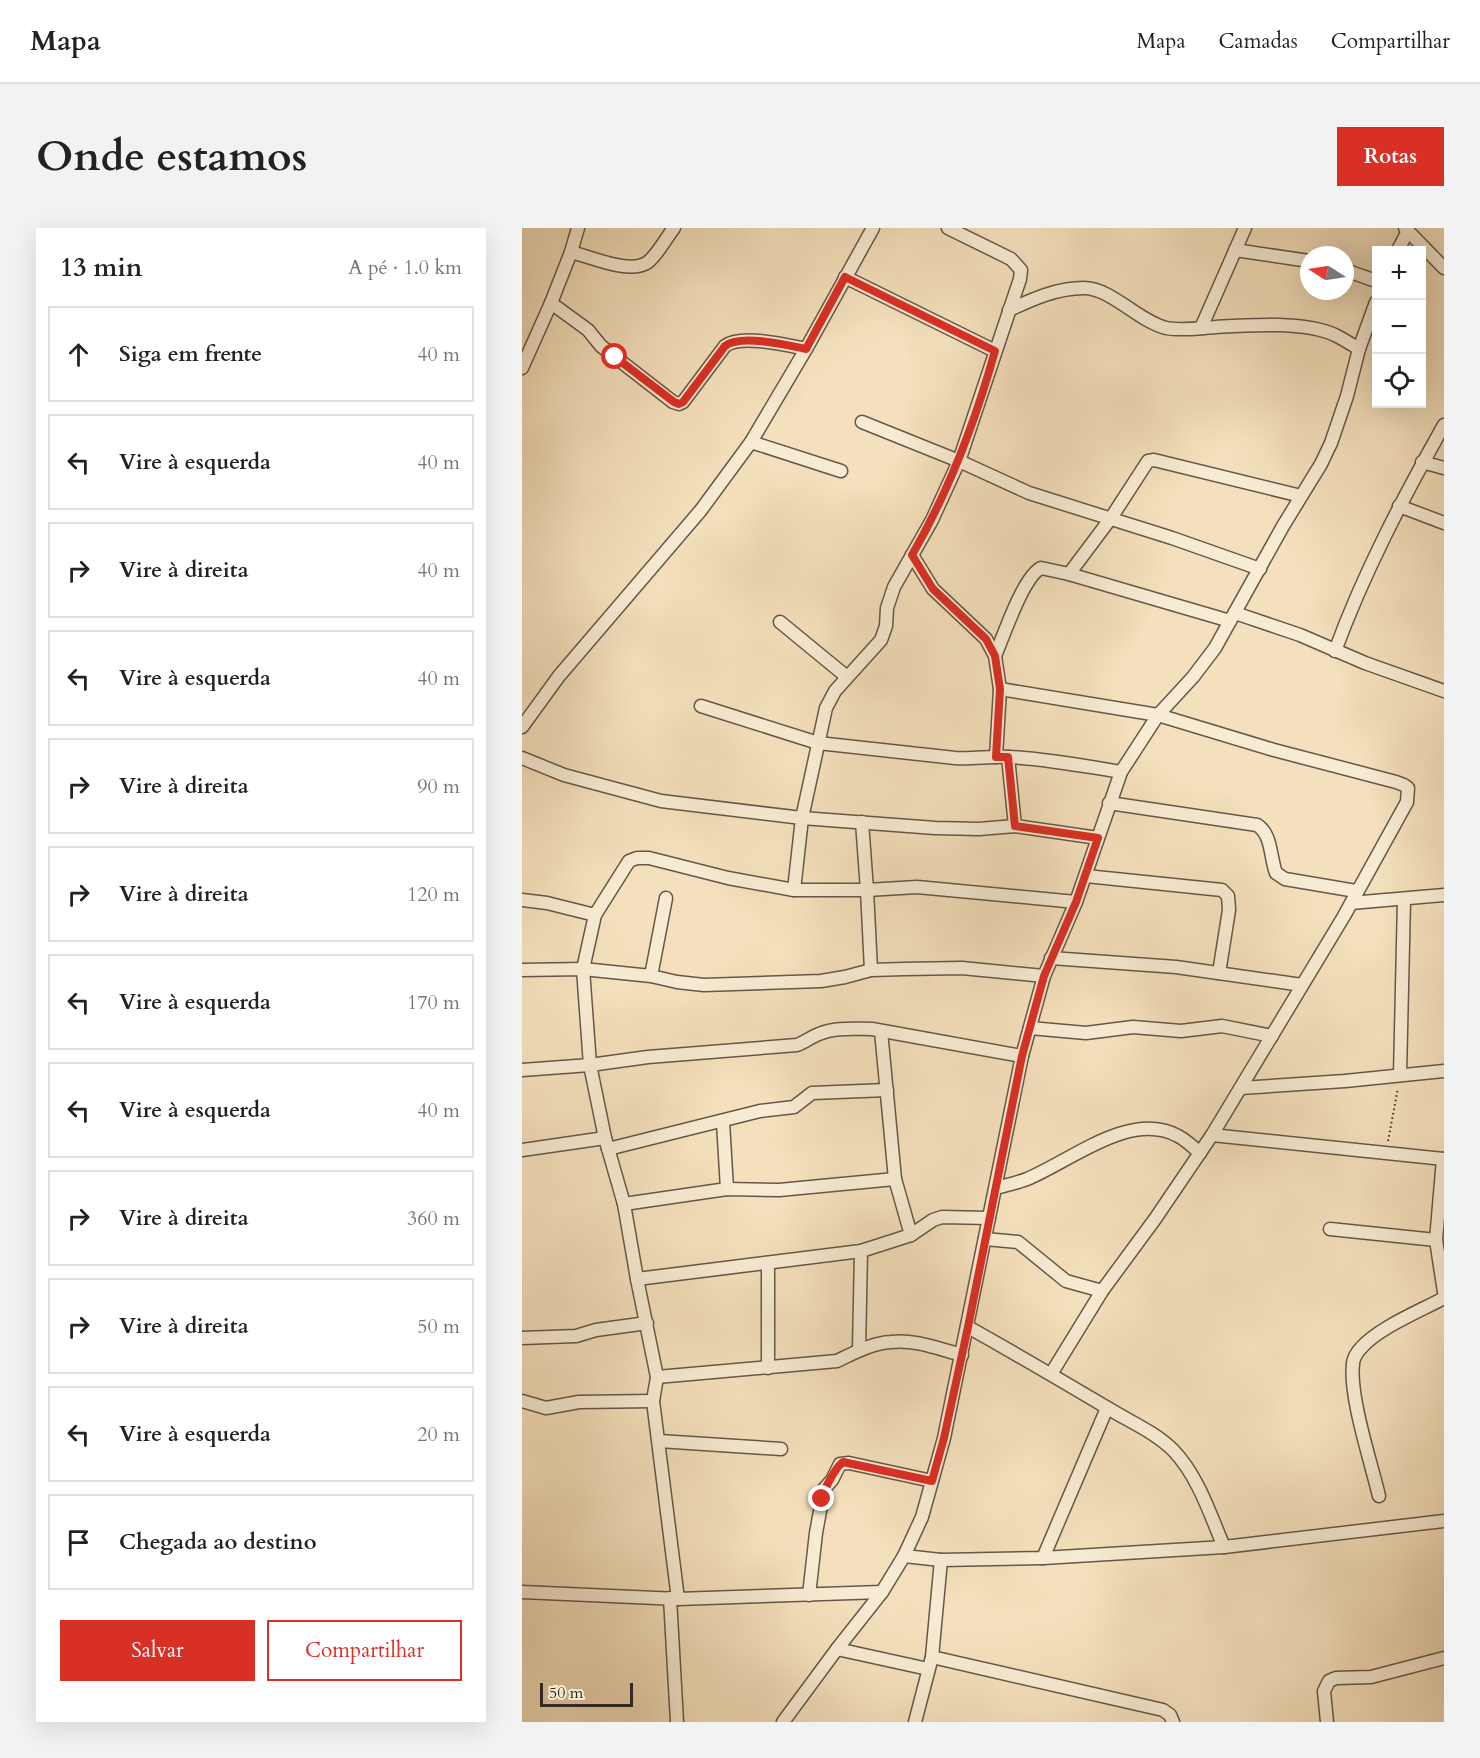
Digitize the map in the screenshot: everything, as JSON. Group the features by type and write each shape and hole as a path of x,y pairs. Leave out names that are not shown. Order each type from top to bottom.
{"street":[{"path":"522,368 551,303 578,228"},
{"path":"571,252 633,268 649,261 674,228"},
{"path":"522,727 559,676 701,510 751,442 873,228"},
{"path":"794,890 802,818 826,708 835,691 881,640 894,586 932,520 959,461 1020,279 1021,270 1018,264 1011,259 948,228"},
{"path":"1201,328 1245,228"},
{"path":"1400,246 1406,229 1444,268"},
{"path":"1235,250 1300,260"},
{"path":"1354,273 1372,279"},
{"path":"845,277 995,351"},
{"path":"1009,310 1056,291 1085,288 1097,290 1151,323 1168,328 1267,324 1317,329 1333,334 1359,349"},
{"path":"551,303 588,330 601,346 679,404 683,402 731,341 768,342 806,349"},
{"path":"783,1722 882,1592 904,1556 922,1517 944,1438 1022,1056 1044,976 1086,876 1121,772 1158,716 1209,655 1321,464 1332,442 1359,349 1372,315"},
{"path":"862,422 959,461 1029,493 1260,569"},
{"path":"1335,651 1353,604 1400,506 1444,425"},
{"path":"751,442 841,471"},
{"path":"1069,574 1111,519 1148,461 1154,460 1301,496"},
{"path":"1422,462 1444,468"},
{"path":"1400,506 1444,523"},
{"path":"912,555 933,589 986,639 995,656 1000,689 1002,757 1015,826"},
{"path":"995,656 1016,605 1035,571 1041,568 1051,568 1300,635 1335,651 1444,691"},
{"path":"780,622 847,677"},
{"path":"1000,689 1158,716 1408,788 1407,802 1351,903 1241,1088 1155,1219 1102,1291 1051,1374"},
{"path":"701,706 818,744 955,758 1002,757 1052,760 1121,772"},
{"path":"522,758 564,775 661,801 802,818 946,828 979,829 1015,826 1098,838"},
{"path":"1109,803 1257,825 1264,829 1267,835 1276,873 1285,879 1356,891"},
{"path":"862,822 871,970"},
{"path":"677,1722 674,1598 653,1401 657,1377 624,1204 607,1144 590,1065 582,969 595,915 622,870 629,861 637,858 649,858 728,878 794,890 917,887 1076,902"},
{"path":"1086,876 1222,890 1228,897 1229,910 1219,973"},
{"path":"1351,903 1444,896"},
{"path":"651,976 666,898"},
{"path":"522,900 547,903 595,915"},
{"path":"1400,1075 1404,900"},
{"path":"1051,958 1176,967 1302,985"},
{"path":"522,970 582,969 651,976 704,985 821,981 871,970 962,968 1044,976"},
{"path":"1030,1028 1086,1033 1133,1027 1181,1031 1222,1026 1272,1036"},
{"path":"522,1070 797,1045 818,1034 859,1029 1022,1056"},
{"path":"881,1031 895,1179 911,1235"},
{"path":"1241,1088 1444,1071"},
{"path":"522,1150 607,1144 723,1122 760,1111 794,1107 812,1093 887,1090"},
{"path":"723,1122 727,1189"},
{"path":"996,1188 1026,1180 1101,1140 1133,1129 1157,1130 1177,1136 1200,1153"},
{"path":"1212,1135 1444,1159 1437,1240 1444,1292"},
{"path":"624,1204 727,1189 779,1190 895,1179"},
{"path":"637,1279 861,1251 911,1235 942,1216 990,1218"},
{"path":"1330,1229 1437,1240"},
{"path":"985,1239 1018,1242 1066,1281 1102,1291"},
{"path":"859,1350 861,1251"},
{"path":"768,1263 768,1368"},
{"path":"1379,1496 1356,1402 1352,1374 1353,1361 1361,1348 1376,1334 1444,1298"},
{"path":"522,1338 576,1336 596,1330 647,1323"},
{"path":"968,1327 1051,1374 1172,1449 1196,1483 1224,1547"},
{"path":"657,1377 837,1361 859,1350 889,1342 906,1341 962,1355"},
{"path":"522,1401 546,1408 579,1402 653,1401"},
{"path":"1043,1558 1107,1408"},
{"path":"659,1441 781,1449"},
{"path":"809,1595 824,1489 832,1480 840,1464 849,1462 932,1481"},
{"path":"904,1556 941,1560 1043,1558 1224,1547 1444,1521"},
{"path":"915,1722 930,1663 941,1560"},
{"path":"522,1592 674,1598 882,1592"},
{"path":"837,1649 930,1663 1163,1710 1170,1715 1173,1722"},
{"path":"1327,1722 1324,1691 1329,1681 1336,1678 1379,1675 1444,1658"}],"path":[{"path":"1385,1153 1400,1075"}],"route":[{"path":"615,357 679,404 683,402 731,341 768,342 806,349 845,277 995,351 959,461 932,520 912,555 933,589 986,639 995,656 1000,689 996,757 1008,757 1015,826 1098,838 1076,902 1044,976 1022,1056 968,1327 944,1438 932,1481 843,1462 824,1489 822,1499"}]}
